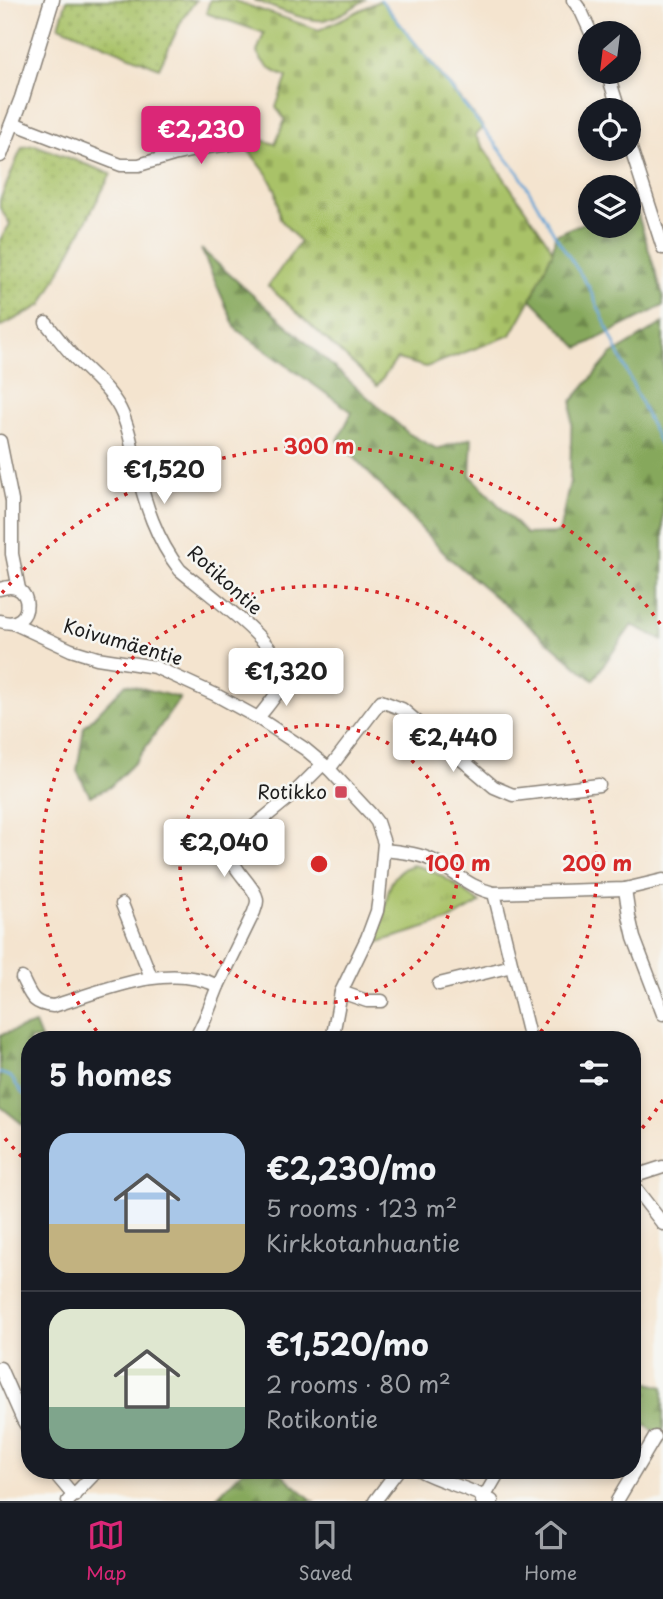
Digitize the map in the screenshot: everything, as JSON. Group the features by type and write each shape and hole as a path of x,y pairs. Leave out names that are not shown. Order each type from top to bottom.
{"main road":[{"path":"0,155 13,123 52,0"}],"street":[{"path":"573,0 586,21"},
{"path":"13,123 121,165 139,166 208,147 248,142"},
{"path":"635,161 663,248"},
{"name":"Rotikontie","path":"46,323 119,408 130,436 148,512 171,559 180,570 259,635 279,662 283,680 258,718"},
{"path":"0,441 12,501 12,554 19,589"},
{"path":"4,622 18,621 27,608 26,597 19,589 2,588 12,554"},
{"name":"Koivumäentie","path":"26,613 44,637"},
{"name":"Koivumäentie","path":"4,622 71,650 155,667 216,695 258,718 305,749 326,766 366,807 377,822 384,843 377,911 341,992 334,1031"},
{"path":"199,1031 257,901 256,894 233,863 230,855 234,845 326,766 382,701 402,709 494,788 503,792 513,794 599,785"},
{"path":"384,850 410,853 433,860 475,887 494,893 625,889 663,880"},
{"path":"625,889 634,938 663,1014"},
{"path":"494,893 528,1031"},
{"path":"122,904 151,977"},
{"path":"439,984 512,966"},
{"path":"22,978 32,1000 53,1006 151,977 205,979 218,986"},
{"path":"341,992 367,1001 382,1001"},
{"path":"641,1174 663,1167"},
{"path":"641,1195 663,1223"},
{"path":"0,1368 21,1415"},
{"path":"641,1461 655,1437"},
{"path":"58,1479 71,1498 89,1479"},
{"path":"375,1501 391,1479"},
{"path":"437,1479 486,1499 496,1479"},
{"path":"617,1501 630,1479"}],"green space":[{"path":"67,0 196,0 183,18 159,68 59,26"},
{"path":"210,0 232,0 319,30 381,0 483,127 475,135 553,250 511,335 426,367 397,359 377,386 268,286 300,242 280,219 276,191 250,152 256,138 275,144 285,120 276,107 287,77 269,68 257,52 264,33 206,13"},
{"path":"254,0 364,0 335,17 317,20"},
{"path":"35,145 111,174 42,305 0,327 0,240 10,224 0,208 0,200 22,147"},
{"path":"578,225 578,238 641,238 641,225 663,296 663,306 579,348 531,299 553,250 555,235"},
{"path":"201,249 409,434 437,449 472,438 470,475 526,534 559,533 570,481 572,401 611,355 663,323 663,640 632,625 593,680 447,556 338,440 352,412 236,329"},
{"path":"126,684 180,698 136,761 110,787 90,796 77,771 84,727"},
{"path":"412,865 439,875 480,903 450,920 373,944 381,925 392,881 403,869"},
{"path":"35,1024 38,1031 21,1031 21,1123 0,1106 0,1035"},
{"path":"641,1381 663,1387 663,1442 657,1433 641,1423"},
{"path":"234,1479 287,1479 313,1501 213,1501"}],"waterway":[{"path":"381,0 520,175 589,287 663,452"},
{"path":"0,1073 11,1077 21,1092"}],"place":[{"name":"Rotikko","path":"341,792"}]}
